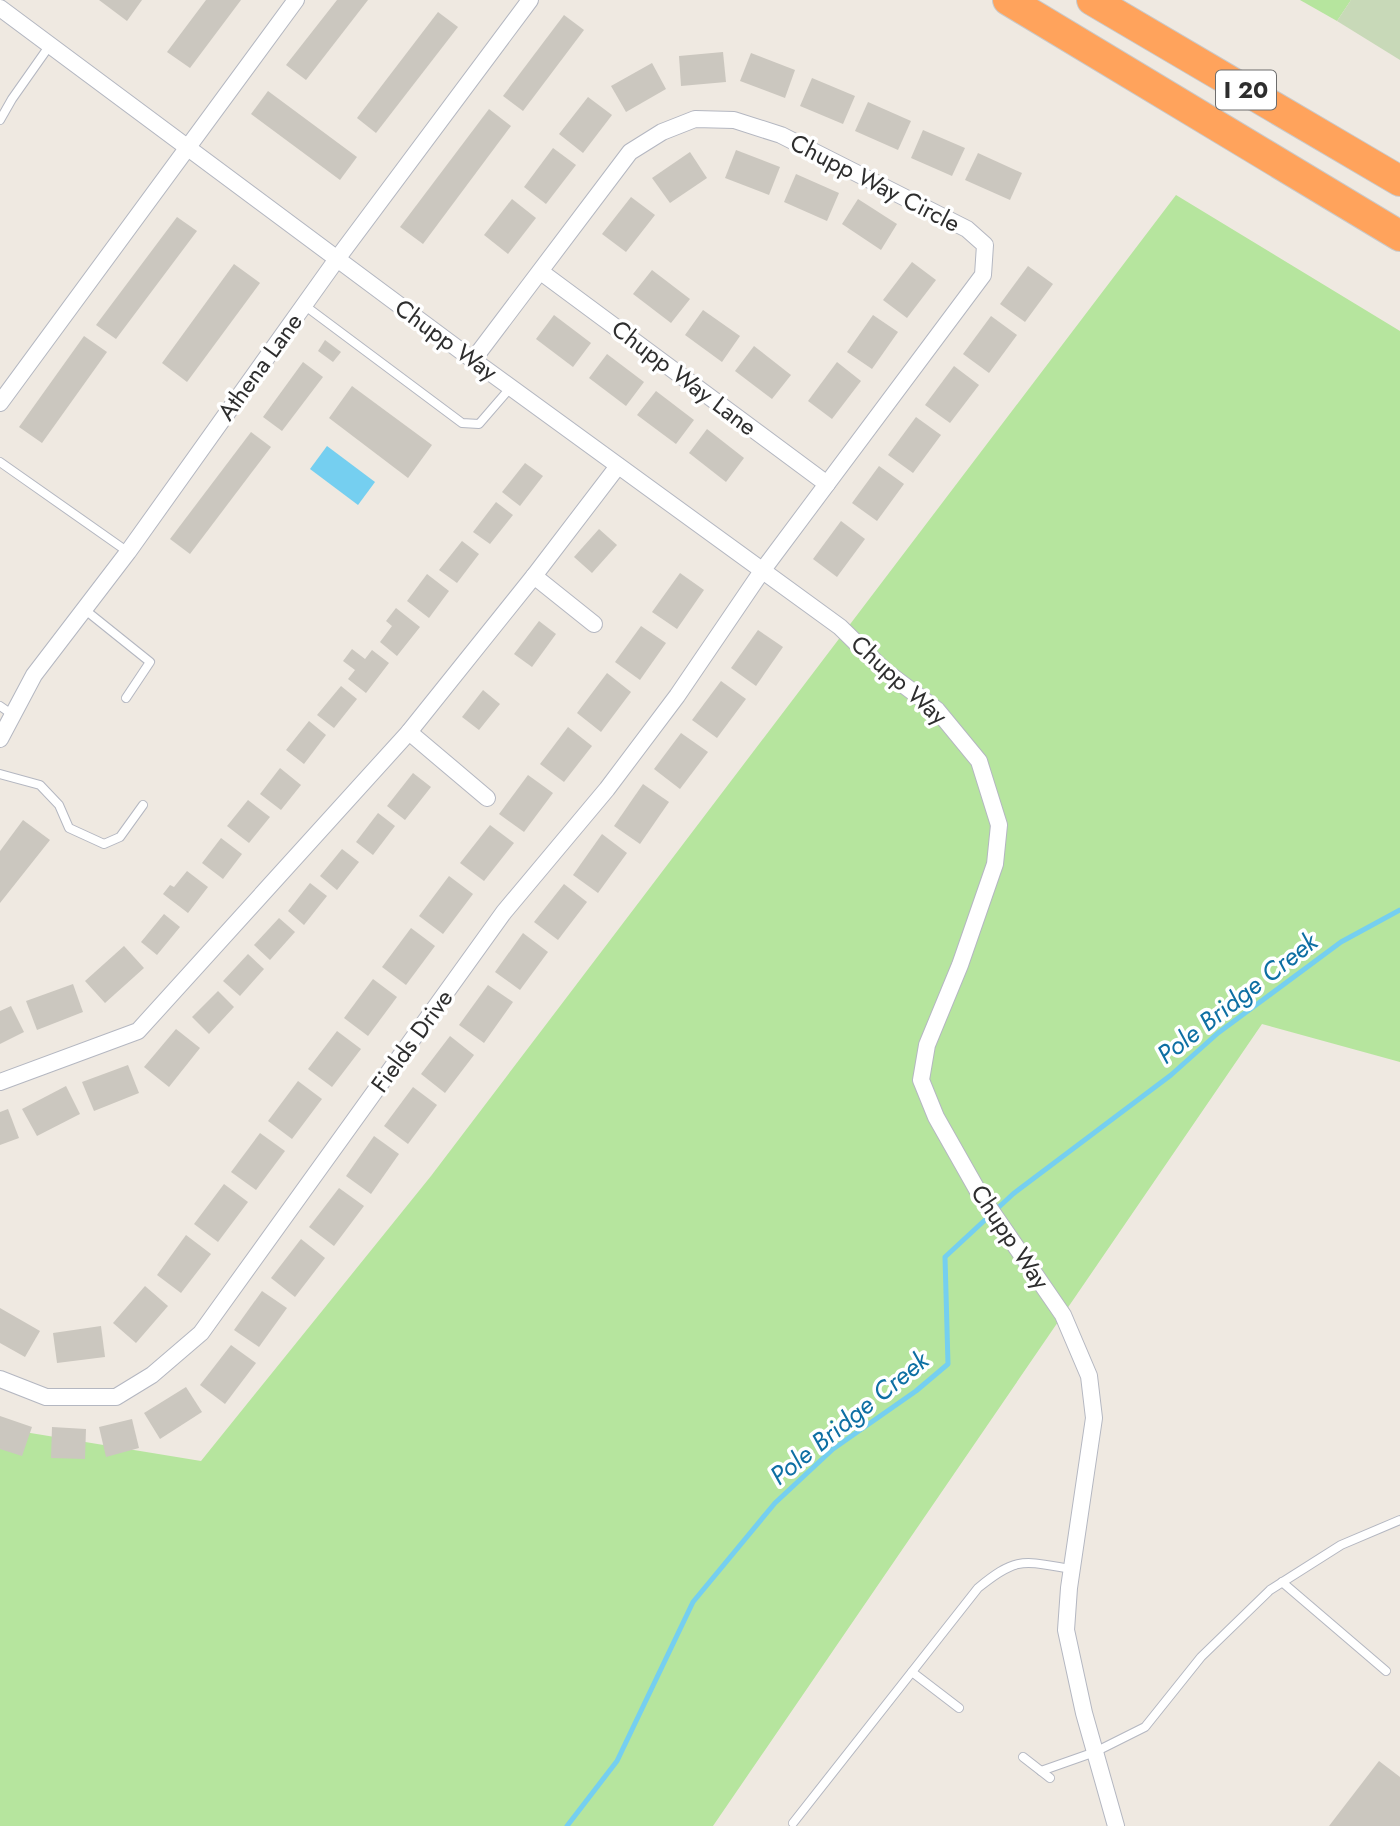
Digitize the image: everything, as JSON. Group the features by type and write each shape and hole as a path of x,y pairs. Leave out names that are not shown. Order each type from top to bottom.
{"highway":[{"name":"I 20","path":"1007,0 1400,236"},
{"name":"I 20","path":"1092,0 1400,181"},
{"path":"1297,175 1400,250"}],"street":[{"path":"0,403 296,0"},
{"name":"Athena Lane","path":"0,739 6,710 128,552 337,259 530,0"},
{"name":"Chupp Way","path":"0,8 473,360 840,627 886,671 937,710 979,761 999,825 995,864 960,965 927,1045 921,1080 936,1118 979,1193 1063,1315 1089,1376 1094,1418 1066,1630 1116,1826"},
{"name":"Chupp Way Circle","path":"473,360 630,152 662,132 695,119 734,120 780,135 967,229 985,245 983,275 762,570"},
{"name":"Chupp Way Lane","path":"541,272 827,484"},
{"path":"0,1082 138,1031 409,732 618,466"},
{"name":"Fields Drive","path":"0,1379 46,1396 116,1397 152,1375 201,1334 504,912 607,789 677,696 762,570"},
{"path":"534,576 594,624"},
{"path":"409,732 487,798"}],"lane":[{"path":"0,120 50,45"},
{"path":"304,305 463,423 479,424 511,387"},
{"path":"0,462 128,552"},
{"path":"84,609 150,662 126,698"},
{"path":"0,775 40,785 59,805 69,828 104,844 120,837 143,805"},
{"path":"1041,1771 1095,1752 1144,1727 1201,1657 1270,1590 1341,1545 1400,1520"},
{"path":"793,1823 978,1588 1002,1569 1026,1562 1072,1569"},
{"path":"1282,1582 1386,1671"},
{"path":"912,1672 959,1708"},
{"path":"1023,1757 1050,1777"}],"green space":[{"path":"1300,0 1351,0 1337,21"},
{"path":"1351,0 1400,0 1400,60 1337,21"},
{"path":"1176,195 1400,331 1400,1062 1262,1024 713,1826 0,1826 0,1428 201,1461 431,1176"}],"water":[{"path":"327,446 375,482 358,505 310,469"}],"building":[{"path":"99,0 142,0 127,21"},
{"path":"206,0 241,0 190,68 167,52"},
{"path":"337,0 368,0 306,80 286,65"},
{"path":"438,12 458,27 376,133 357,118"},
{"path":"564,15 584,30 523,111 503,96"},
{"path":"723,52 726,82 681,86 679,56"},
{"path":"751,53 795,70 785,98 740,81"},
{"path":"652,63 666,89 626,112 611,86"},
{"path":"812,78 855,96 843,124 800,106"},
{"path":"268,91 357,157 340,180 251,114"},
{"path":"588,97 612,115 583,153 559,134"},
{"path":"868,102 911,121 898,150 855,131"},
{"path":"489,109 511,126 423,244 400,227"},
{"path":"923,130 965,148 952,176 911,158"},
{"path":"553,148 576,165 546,204 524,187"},
{"path":"736,150 780,167 769,195 725,178"},
{"path":"690,152 707,178 670,203 652,178"},
{"path":"978,153 1022,173 1010,200 965,180"},
{"path":"796,174 839,193 827,221 784,202"},
{"path":"631,197 655,215 626,252 602,234"},
{"path":"512,199 536,218 508,254 484,235"},
{"path":"858,199 897,224 881,250 842,224"},
{"path":"177,217 197,231 116,339 96,325"},
{"path":"912,262 936,280 907,318 883,300"},
{"path":"234,264 260,283 187,382 162,363"},
{"path":"1028,266 1053,284 1025,322 1000,304"},
{"path":"652,270 690,299 671,323 633,294"},
{"path":"703,310 740,336 722,362 685,335"},
{"path":"554,315 591,343 573,367 536,339"},
{"path":"873,315 898,332 872,369 847,352"},
{"path":"991,316 1017,335 989,373 963,354"},
{"path":"84,336 107,352 42,443 19,427"},
{"path":"325,340 341,352 333,362 318,351"},
{"path":"754,346 791,375 772,399 735,371"},
{"path":"607,354 644,382 626,406 589,378"},
{"path":"303,362 323,377 282,431 263,417"},
{"path":"837,362 861,381 832,419 808,401"},
{"path":"954,366 979,385 950,423 925,405"},
{"path":"352,386 432,445 408,478 329,418"},
{"path":"656,391 694,420 676,444 637,415"},
{"path":"916,417 941,435 913,473 888,455"},
{"path":"707,429 744,458 726,482 689,453"},
{"path":"251,432 271,447 190,554 170,539"},
{"path":"525,463 543,476 520,506 502,492"},
{"path":"879,466 904,484 877,521 852,503"},
{"path":"496,502 513,515 490,544 473,532"},
{"path":"841,521 865,539 837,577 813,559"},
{"path":"599,529 617,545 592,573 574,557"},
{"path":"462,541 479,554 457,583 439,570"},
{"path":"680,573 704,590 677,629 652,612"},
{"path":"427,574 449,591 429,618 407,601"},
{"path":"396,608 420,627 397,656 380,642 392,626 386,621"},
{"path":"539,621 556,634 532,667 514,654"},
{"path":"641,626 666,643 640,680 615,662"},
{"path":"758,630 783,647 756,686 731,668"},
{"path":"352,649 365,659 372,650 389,663 366,693 348,679 355,670 343,661"},
{"path":"607,673 631,692 601,732 577,713"},
{"path":"721,681 746,699 717,738 692,720"},
{"path":"341,686 357,699 334,728 317,715"},
{"path":"483,690 500,704 479,730 462,717"},
{"path":"309,721 326,735 304,764 286,750"},
{"path":"568,727 592,746 564,782 540,764"},
{"path":"681,733 708,752 680,789 654,769"},
{"path":"280,768 301,785 281,810 260,794"},
{"path":"413,773 431,787 405,820 387,806"},
{"path":"528,775 553,793 524,832 499,814"},
{"path":"643,784 669,802 640,844 614,826"},
{"path":"248,800 270,817 249,843 227,826"},
{"path":"378,813 395,826 373,855 356,842"},
{"path":"23,820 50,840 0,903 0,851"},
{"path":"490,825 514,843 484,881 460,863"},
{"path":"602,834 627,853 598,893 573,875"},
{"path":"221,838 242,854 223,879 202,863"},
{"path":"342,849 359,862 337,890 320,876"},
{"path":"187,871 208,887 188,913 163,894 170,885 174,887"},
{"path":"449,876 473,894 443,934 419,916"},
{"path":"310,883 327,896 304,925 288,911"},
{"path":"564,884 587,902 558,940 534,922"},
{"path":"164,914 180,927 157,955 141,942"},
{"path":"279,918 295,932 270,960 254,945"},
{"path":"411,928 435,946 406,985 382,967"},
{"path":"523,933 548,952 520,990 495,972"},
{"path":"124,946 144,968 105,1003 85,981"},
{"path":"248,954 264,969 240,996 223,981"},
{"path":"373,979 397,997 368,1036 344,1018"},
{"path":"73,984 83,1012 37,1030 26,1001"},
{"path":"488,985 513,1002 484,1043 459,1025"},
{"path":"218,991 234,1007 209,1034 192,1017"},
{"path":"11,1006 24,1032 0,1044 0,1011"},
{"path":"176,1029 200,1048 169,1087 144,1067"},
{"path":"337,1031 361,1049 332,1087 308,1069"},
{"path":"450,1036 474,1055 445,1093 421,1074"},
{"path":"128,1065 139,1093 94,1111 82,1082"},
{"path":"298,1081 322,1099 292,1139 268,1121"},
{"path":"66,1086 80,1114 37,1136 22,1109"},
{"path":"413,1087 437,1105 408,1144 384,1126"},
{"path":"8,1109 19,1138 0,1145 0,1112"},
{"path":"260,1133 285,1151 256,1190 231,1172"},
{"path":"374,1136 399,1154 371,1194 346,1176"},
{"path":"224,1184 248,1202 218,1242 194,1224"},
{"path":"339,1188 364,1206 334,1246 309,1227"},
{"path":"186,1235 211,1254 181,1293 157,1275"},
{"path":"301,1239 325,1258 295,1297 271,1278"},
{"path":"145,1286 168,1306 136,1343 113,1323"},
{"path":"262,1291 287,1308 259,1347 234,1330"},
{"path":"0,1308 40,1331 25,1357 0,1343"},
{"path":"101,1326 105,1357 57,1363 53,1333"},
{"path":"231,1345 256,1363 225,1404 200,1385"},
{"path":"186,1387 202,1412 160,1439 144,1413"},
{"path":"0,1416 32,1427 22,1456 0,1449"},
{"path":"132,1419 139,1448 106,1457 99,1427"},
{"path":"52,1427 86,1429 85,1459 51,1458"},
{"path":"1379,1761 1400,1777 1400,1826 1329,1826"}],"waterway":[{"name":"Pole Bridge Creek","path":"567,1826 617,1761 693,1602 775,1503 833,1449 916,1391 948,1364 945,1257 1013,1194 1171,1075 1218,1033 1341,942 1400,910"}]}
